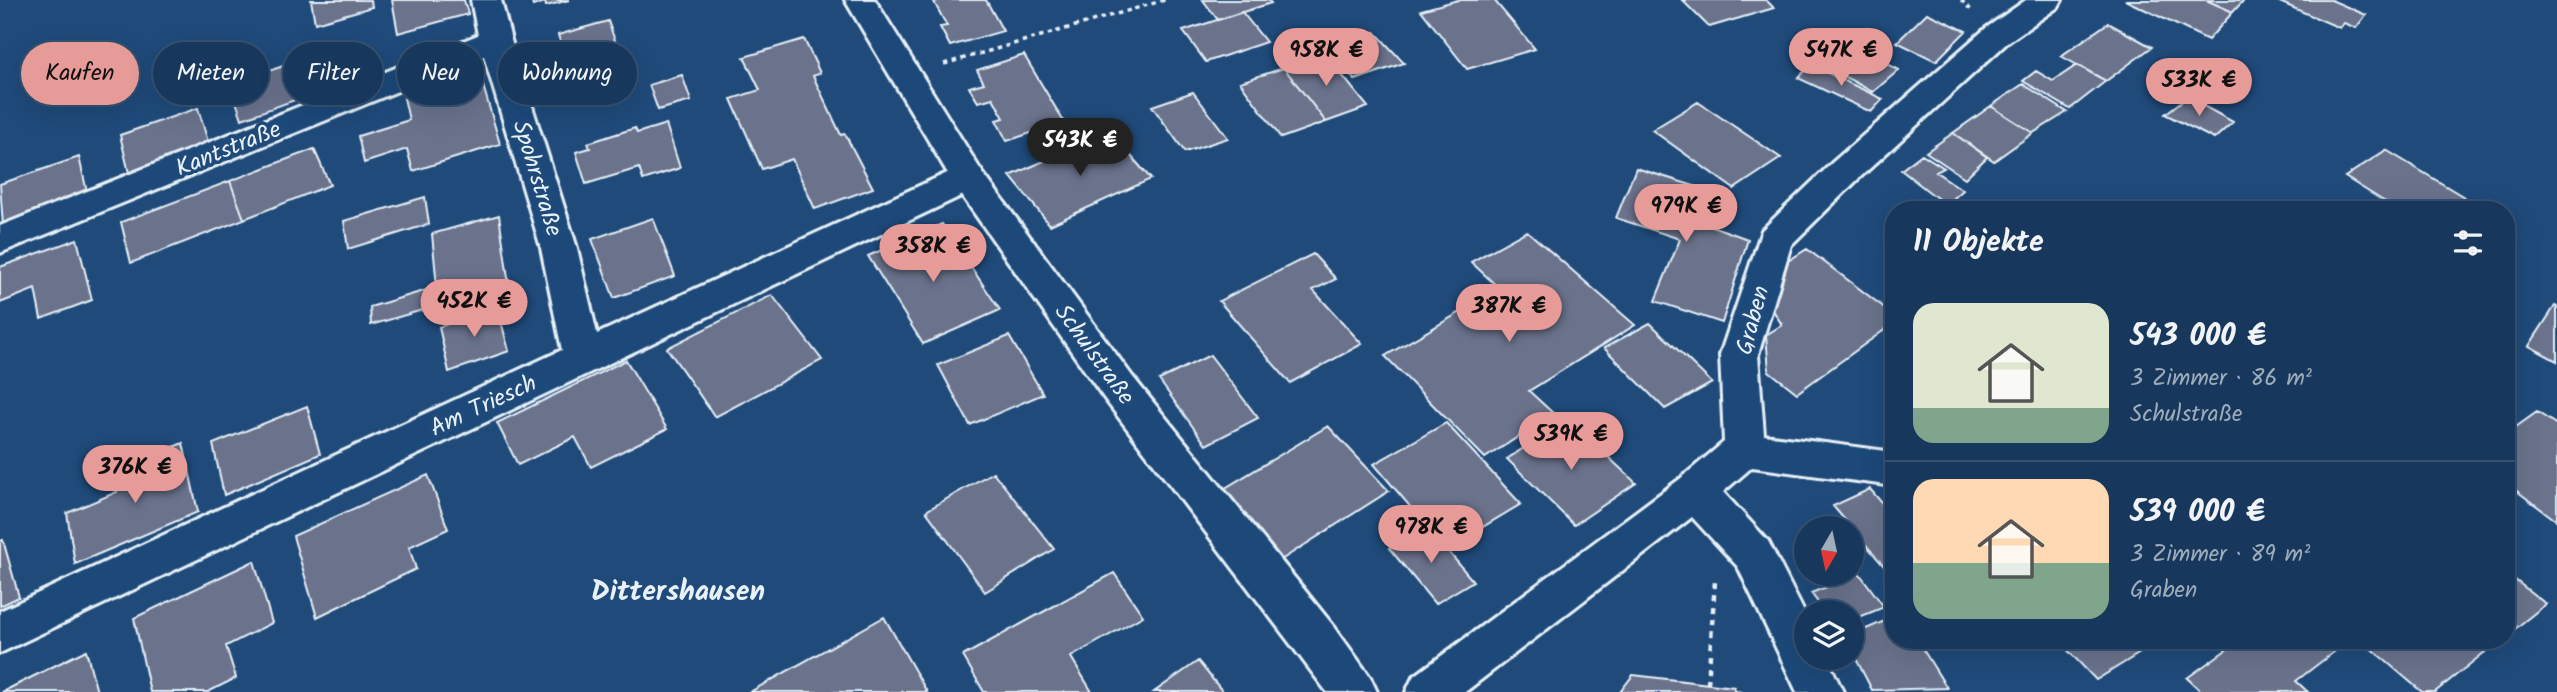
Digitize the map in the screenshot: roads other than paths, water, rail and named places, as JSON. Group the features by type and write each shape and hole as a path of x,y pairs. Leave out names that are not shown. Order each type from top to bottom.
{"street":[{"name":"Spohrstraße","path":"486,0 495,40 559,248 583,358"},
{"name":"Schulstraße","path":"860,0 968,178 1118,387 1319,643 1354,692"},
{"name":"Graben","path":"1745,449 1739,355 1775,239 1844,171 1997,35 2047,0"},
{"name":"Kantstraße","path":"0,240 495,40"},
{"name":"Am Triesch","path":"0,633 968,178"},
{"path":"1429,692 1695,491 1745,449 1885,468"},
{"path":"1695,491 1753,554 1820,692"}],"district":[{"name":"Dittershausen","path":"678,590"}]}
